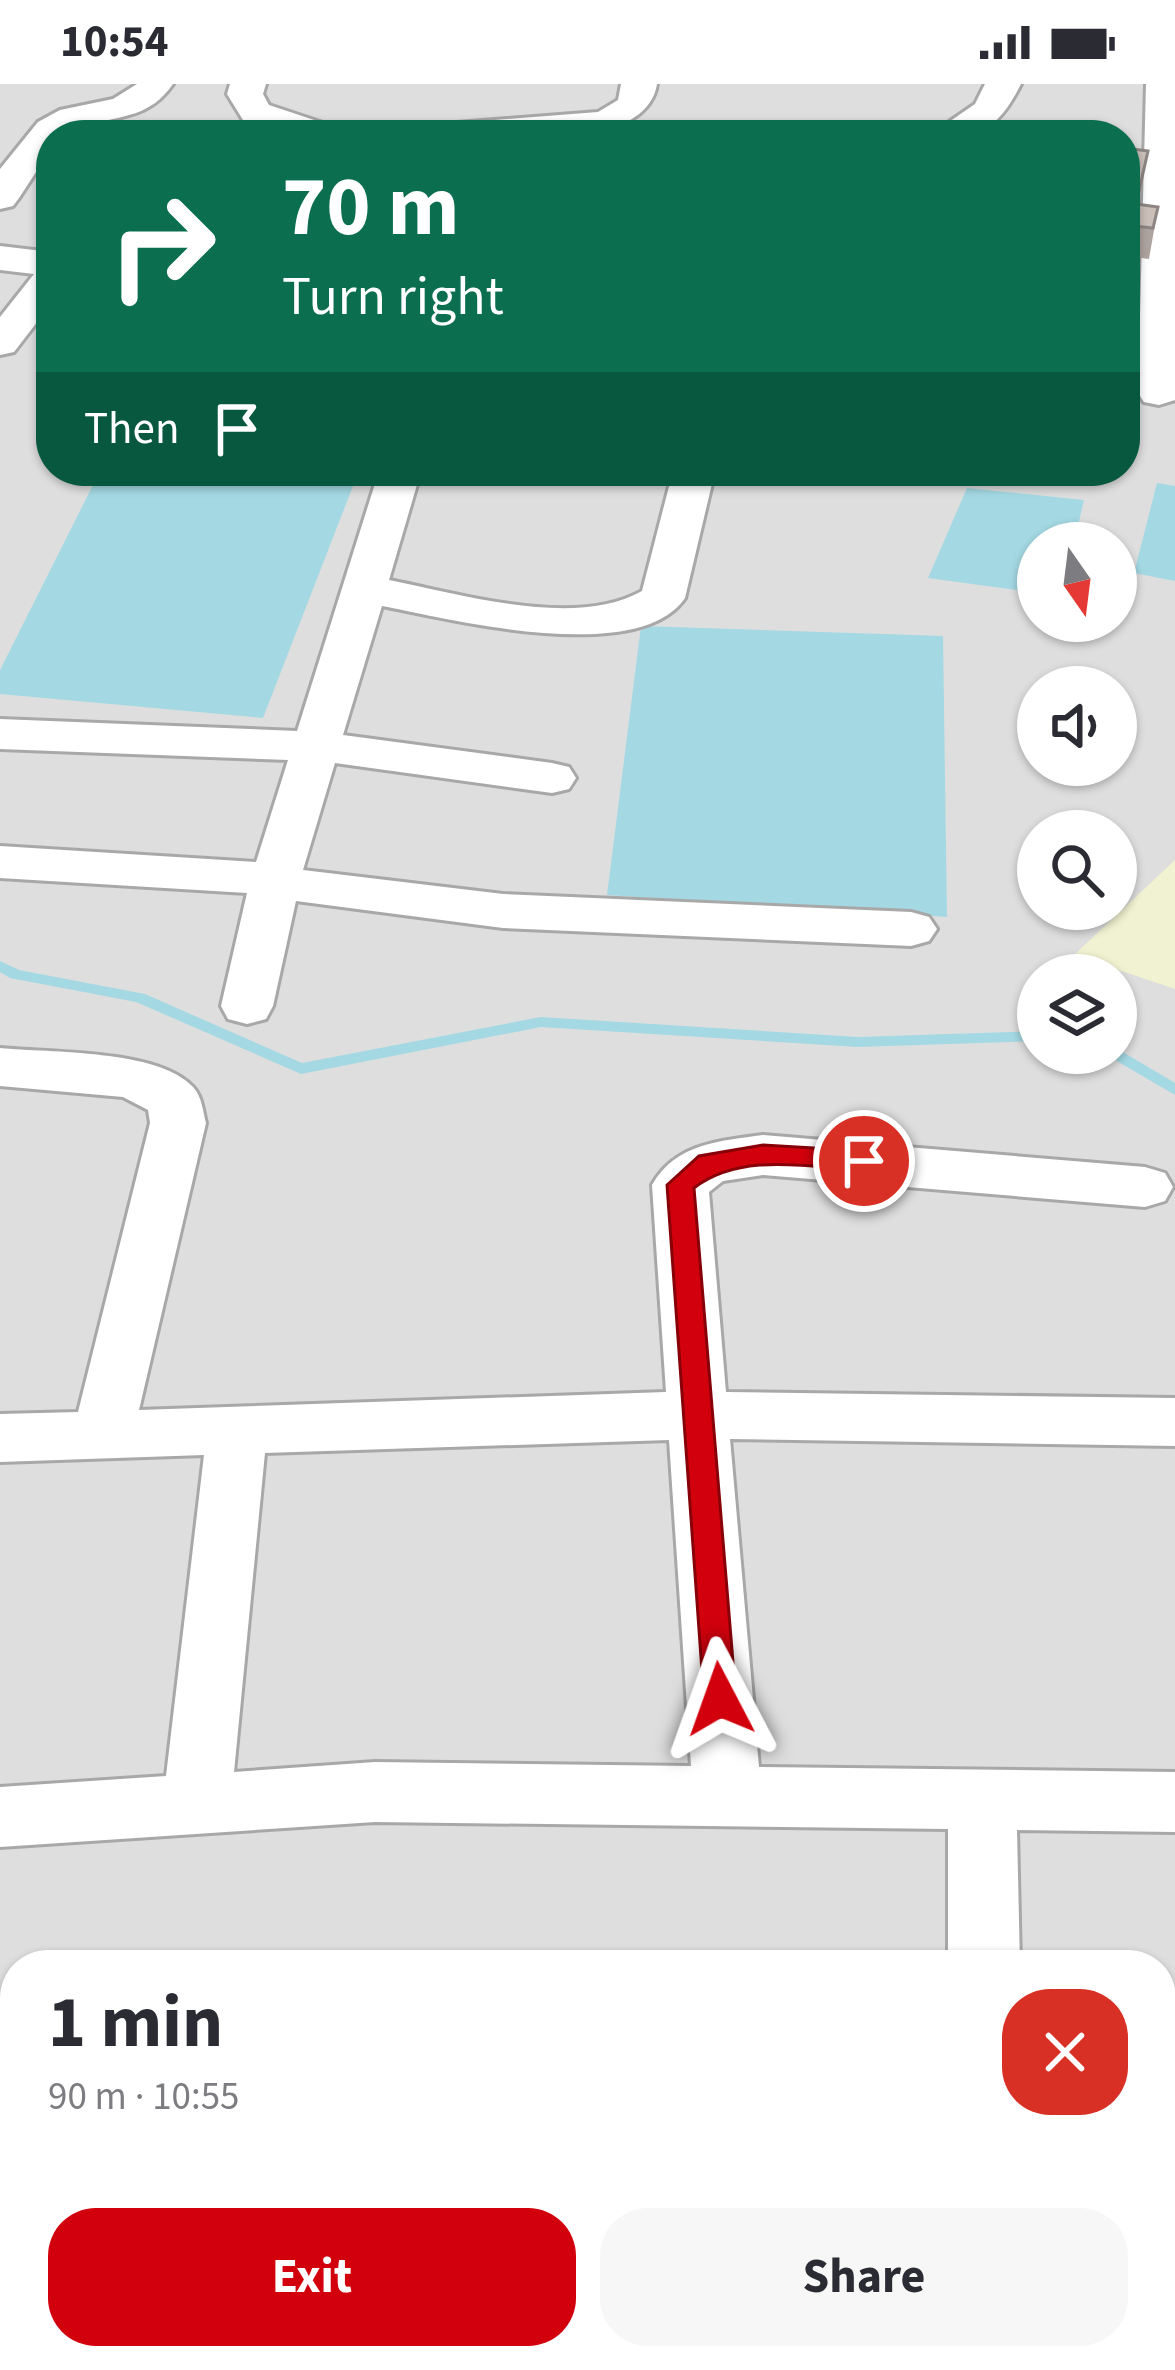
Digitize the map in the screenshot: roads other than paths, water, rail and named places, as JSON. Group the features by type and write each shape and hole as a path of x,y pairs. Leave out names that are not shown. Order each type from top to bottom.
{"street":[{"path":"69,120 137,105 155,84"},
{"path":"248,84 245,94 256,112 279,120"},
{"path":"609,120 628,112 638,99 639,84"},
{"path":"974,120 989,111 1003,84"},
{"path":"1153,393 1164,84"},
{"path":"0,198 36,150"},
{"path":"0,258 36,262"},
{"path":"0,343 36,297"},
{"path":"247,1006 275,881 395,486"},
{"path":"364,589 550,619 631,616 663,598 690,486"},
{"path":"0,734 317,746 552,778"},
{"path":"0,862 222,873 503,911 911,929"},
{"path":"0,1067 133,1079 173,1099 178,1123 103,1435"},
{"path":"728,1794 680,1185 708,1163 763,1155 1144,1187"},
{"path":"0,1438 698,1415 1175,1422"},
{"path":"197,1803 237,1430"},
{"path":"0,1817 375,1792 1175,1802"},
{"path":"982,1800 983,1950"}],"water":[{"path":"1157,483 1175,486 1175,581 1137,574"},
{"path":"92,486 353,486 263,718 0,694 0,670"},
{"path":"967,488 1084,500 1079,522 1017,522 1017,590 928,578"},
{"path":"641,626 943,636 947,917 607,895"}],"waterway":[{"path":"0,966 15,974 140,998 301,1069 541,1022 858,1042 1017,1037"},
{"path":"1137,1067 1175,1090"}]}
